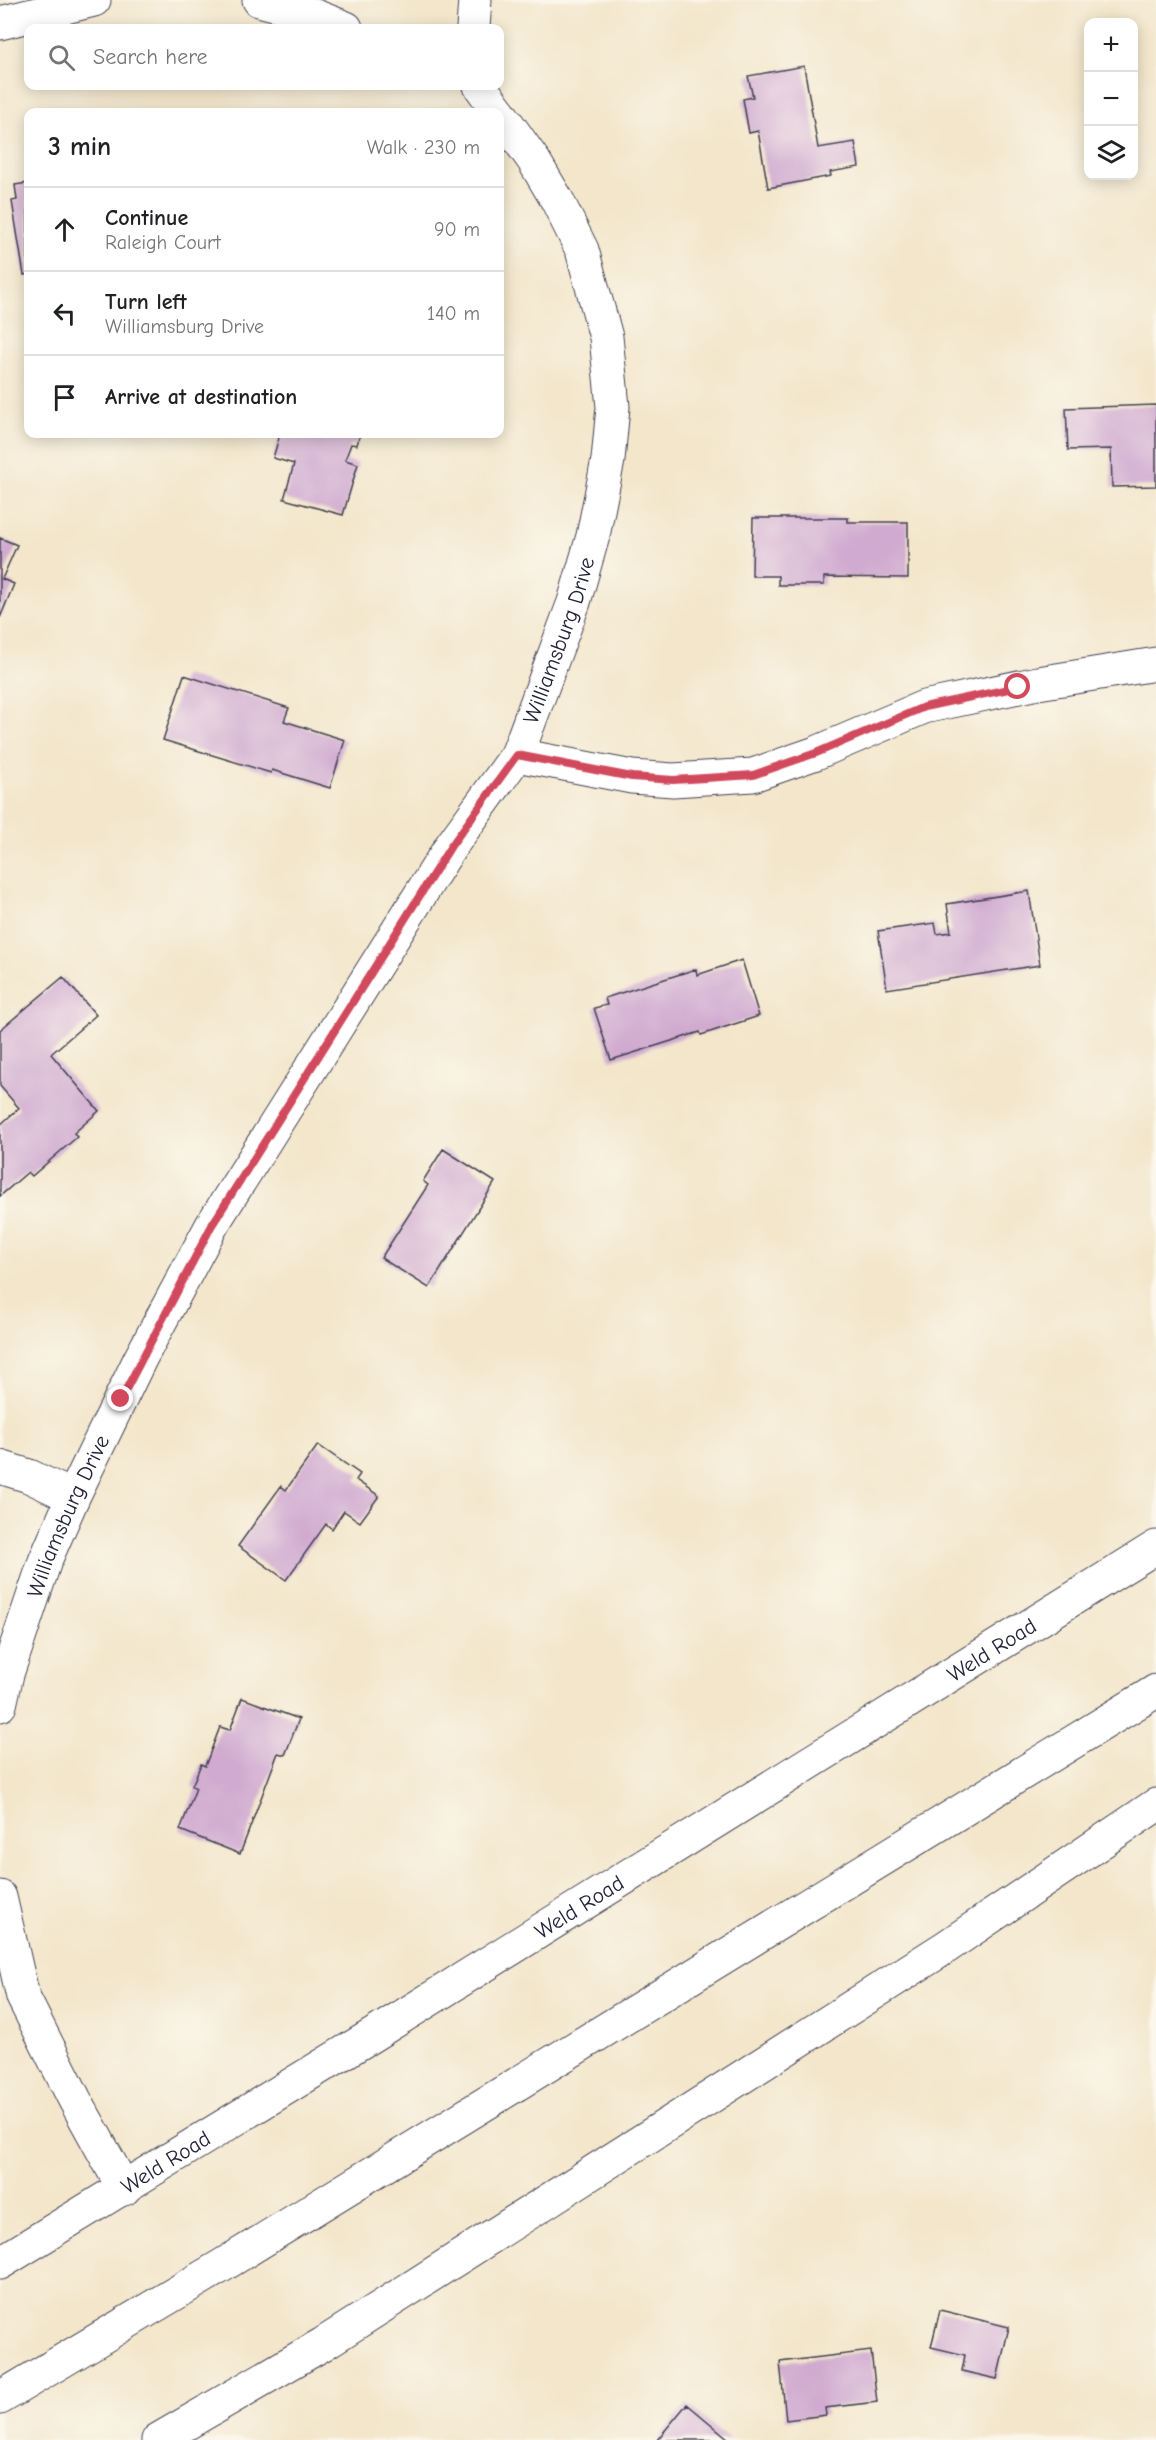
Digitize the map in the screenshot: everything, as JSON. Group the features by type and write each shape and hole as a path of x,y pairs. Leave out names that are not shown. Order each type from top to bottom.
{"street":[{"path":"0,23 94,0"},
{"path":"259,0 305,12 336,24"},
{"path":"473,24 475,0"},
{"name":"Williamsburg Drive","path":"483,90 495,108"},
{"name":"Williamsburg Drive","path":"0,1705 7,1674 34,1591 73,1497 140,1359 212,1225 451,846 517,755 574,602 593,536 608,460 613,407 606,337 582,250 551,190 504,120"},
{"path":"517,755 632,777 673,780 753,775 816,753 924,707 1038,683 1156,664"},
{"path":"0,1467 29,1476 73,1497"},
{"name":"Weld Road","path":"0,2263 1156,1547"},
{"path":"0,2398 224,2265 1156,1690"},
{"path":"158,2440 343,2331 946,1947 1156,1805"},
{"path":"0,1897 23,1997 75,2100 124,2188"}],"building":[{"path":"804,66 818,148 855,142 859,167 830,172 831,176 768,188 758,131 749,133 743,99 753,97 748,76"},
{"path":"24,184 24,275 12,201 17,200 15,185"},
{"path":"1156,405 1156,486 1112,487 1111,449 1068,450 1066,408"},
{"path":"279,438 359,438 357,445 351,444 345,460 358,464 343,515 284,499 294,464 273,458"},
{"path":"753,518 848,518 848,522 908,522 908,578 824,577 824,585 778,585 778,576 752,576"},
{"path":"0,538 17,545 2,579 14,584 0,618"},
{"path":"184,675 289,708 284,721 345,740 330,788 272,770 271,773 163,740"},
{"path":"1029,891 1040,965 887,989 878,931 935,923 937,934 951,932 947,904"},
{"path":"742,960 759,1016 611,1060 594,1008 607,1005 605,998 696,969 697,975"},
{"path":"63,977 96,1015 51,1054 99,1111 74,1133 77,1137 32,1176 28,1172 0,1196 0,1125 19,1108 0,1086 0,1030"},
{"path":"443,1149 495,1182 429,1288 381,1258 428,1185 423,1181"},
{"path":"318,1445 360,1474 356,1480 379,1496 360,1522 344,1511 332,1529 326,1524 286,1580 238,1546 281,1486 286,1490"},
{"path":"242,1698 299,1719 285,1755 278,1753 240,1854 180,1830 196,1788 192,1786 201,1764 205,1766 220,1727 230,1730"},
{"path":"940,2310 1009,2327 997,2379 962,2371 965,2355 931,2347"},
{"path":"871,2351 877,2402 825,2408 826,2415 786,2420 780,2362"},
{"path":"687,2404 730,2440 657,2440"}],"route":[{"path":"121,1399 212,1225 451,846 517,755 632,777 673,780 753,775 816,753 924,707 1018,687"}]}
